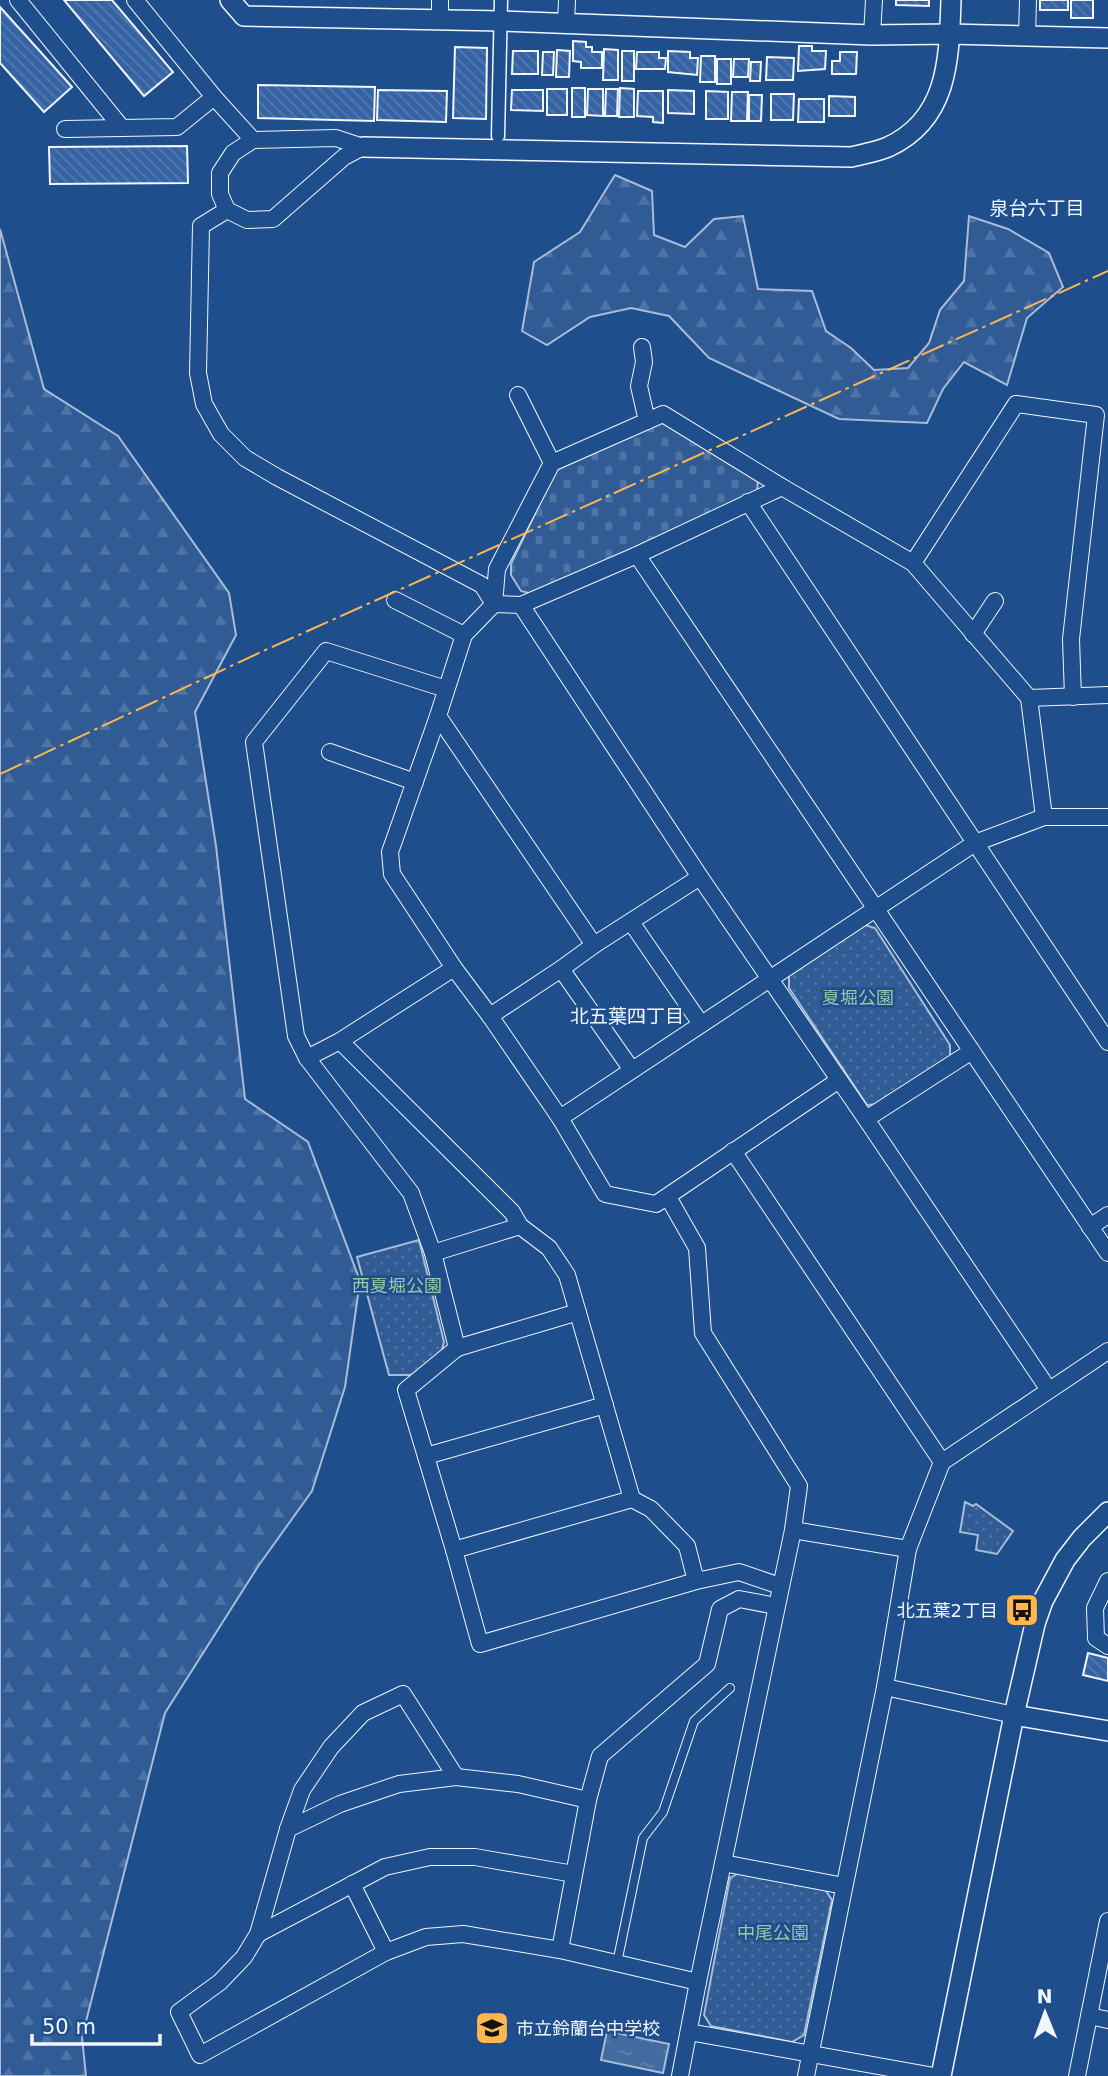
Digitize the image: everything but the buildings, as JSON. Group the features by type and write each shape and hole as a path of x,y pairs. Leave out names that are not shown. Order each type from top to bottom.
{"street":[{"path":"18,0 122,128"},
{"path":"135,0 214,97 253,140"},
{"path":"230,0 244,16 440,10 500,21 872,35 1108,38"},
{"path":"498,136 501,0"},
{"path":"566,0 566,23"},
{"path":"872,35 873,0"},
{"path":"363,147 344,157 272,219 247,220 228,211 220,194 220,173 233,153 253,140 336,138 363,147 851,157 888,146 914,129 931,112 944,80 951,0"},
{"path":"1027,35 1028,0"},
{"path":"65,129 177,127 214,97"},
{"path":"228,211 201,226 198,373 204,404 221,434 255,465 482,585 494,604"},
{"path":"642,347 644,362 639,386 647,421"},
{"path":"518,395 552,463"},
{"path":"913,563 1016,404 1096,415 1072,639 1073,697"},
{"path":"839,1080 656,1204 605,1194 560,1118 454,968 392,874 390,852 464,635 494,604 497,569 552,463 663,414 913,563 1029,698 1044,817"},
{"path":"494,604 521,605 637,555 782,487"},
{"path":"748,502 1108,1042"},
{"path":"637,555 1108,1254"},
{"path":"395,600 464,635"},
{"path":"974,634 995,601"},
{"path":"521,605 700,877 1049,1390"},
{"path":"446,689 326,651 254,741 296,1036 307,1058 411,1193 433,1253 457,1348"},
{"path":"1029,698 1108,695"},
{"path":"438,716 594,945"},
{"path":"330,752 415,782"},
{"path":"560,1118 975,843 1044,817 1108,817"},
{"path":"490,1016 700,877"},
{"path":"631,922 701,1024"},
{"path":"307,1058 340,1041 454,968"},
{"path":"561,969 632,1070"},
{"path":"340,1041 512,1212 520,1226 549,1248 567,1275 632,1499"},
{"path":"866,1119 972,1051"},
{"path":"733,1151 943,1462"},
{"path":"668,1197 697,1248 703,1333 799,1486 793,1530 680,2076"},
{"path":"1090,1227 1108,1215"},
{"path":"433,1253 520,1226"},
{"path":"578,1312 457,1348 406,1390 480,1644 696,1581 739,1573 780,1586"},
{"path":"806,2076 885,1687 908,1549 943,1462 1108,1351"},
{"path":"426,1456 605,1405"},
{"path":"454,1550 632,1499 651,1509 687,1546 696,1581"},
{"path":"941,2076 1035,1624 1047,1591 1065,1560 1108,1512"},
{"path":"793,1530 908,1549"},
{"path":"1108,1581 1096,1608 1096,1638 1108,1646"},
{"path":"560,1950 588,1800 600,1756 707,1664 720,1609 739,1599 776,1606"},
{"path":"885,1687 1014,1715 1108,1731"},
{"path":"456,1777 402,1693 363,1713 331,1747 302,1790 258,1934 244,1957 220,1982 180,2012 200,2055 386,1952 426,1937 463,1934 560,1950 698,1982"},
{"path":"288,1829 340,1804 399,1784 456,1777 518,1784 588,1800"},
{"path":"258,1934 385,1867 430,1857 475,1857 574,1874"},
{"path":"723,1863 845,1886"},
{"path":"352,1884 386,1952"},
{"path":"1077,2076 1108,1921"},
{"path":"1089,2016 1108,2020"},
{"path":"689,2032 934,2076"}],"lane":[{"path":"617,1963 643,1838 663,1812 694,1721 730,1688"}],"green space":[{"path":"615,175 652,191 654,235 685,247 714,219 743,216 758,289 812,291 826,331 851,348 874,370 908,368 929,343 940,310 964,281 969,216 1008,229 1049,253 1063,287 1027,318 1007,385 964,362 943,389 927,423 839,419 709,358 669,316 631,308 590,317 547,345 522,331 534,262 580,232"},
{"path":"0,229 44,389 118,436 229,593 236,635 195,712 216,846 245,1099 308,1142 360,1281 345,1387 312,1491 259,1565 165,1713 82,2037 86,2076 0,2076"},
{"path":"667,420 758,477 757,494 536,595 521,591 511,575 511,564 556,470"},
{"name":"夏堀公園","path":"862,924 875,928 950,1045 950,1058 878,1104 867,1105 789,988 789,975"},
{"name":"西夏堀公園","path":"419,1240 444,1342 441,1354 411,1375 389,1375 357,1257"},
{"path":"965,1502 973,1506 976,1504 1013,1531 997,1554 976,1550 978,1535 960,1532"},
{"name":"中尾公園","path":"739,1873 824,1888 832,1900 804,2035 792,2042 711,2026 704,2015 730,1878"}],"water":[{"path":"607,2031 669,2044 663,2073 601,2060"}],"power":[{"path":"0,774 261,652 1108,271"}],"place":[{"name":"北五葉2丁目","path":"1022,1610"},
{"name":"市立鈴蘭台中学校","path":"492,2028"}],"district":[{"name":"泉台六丁目","path":"1037,208"},
{"name":"北五葉四丁目","path":"627,1016"}]}
